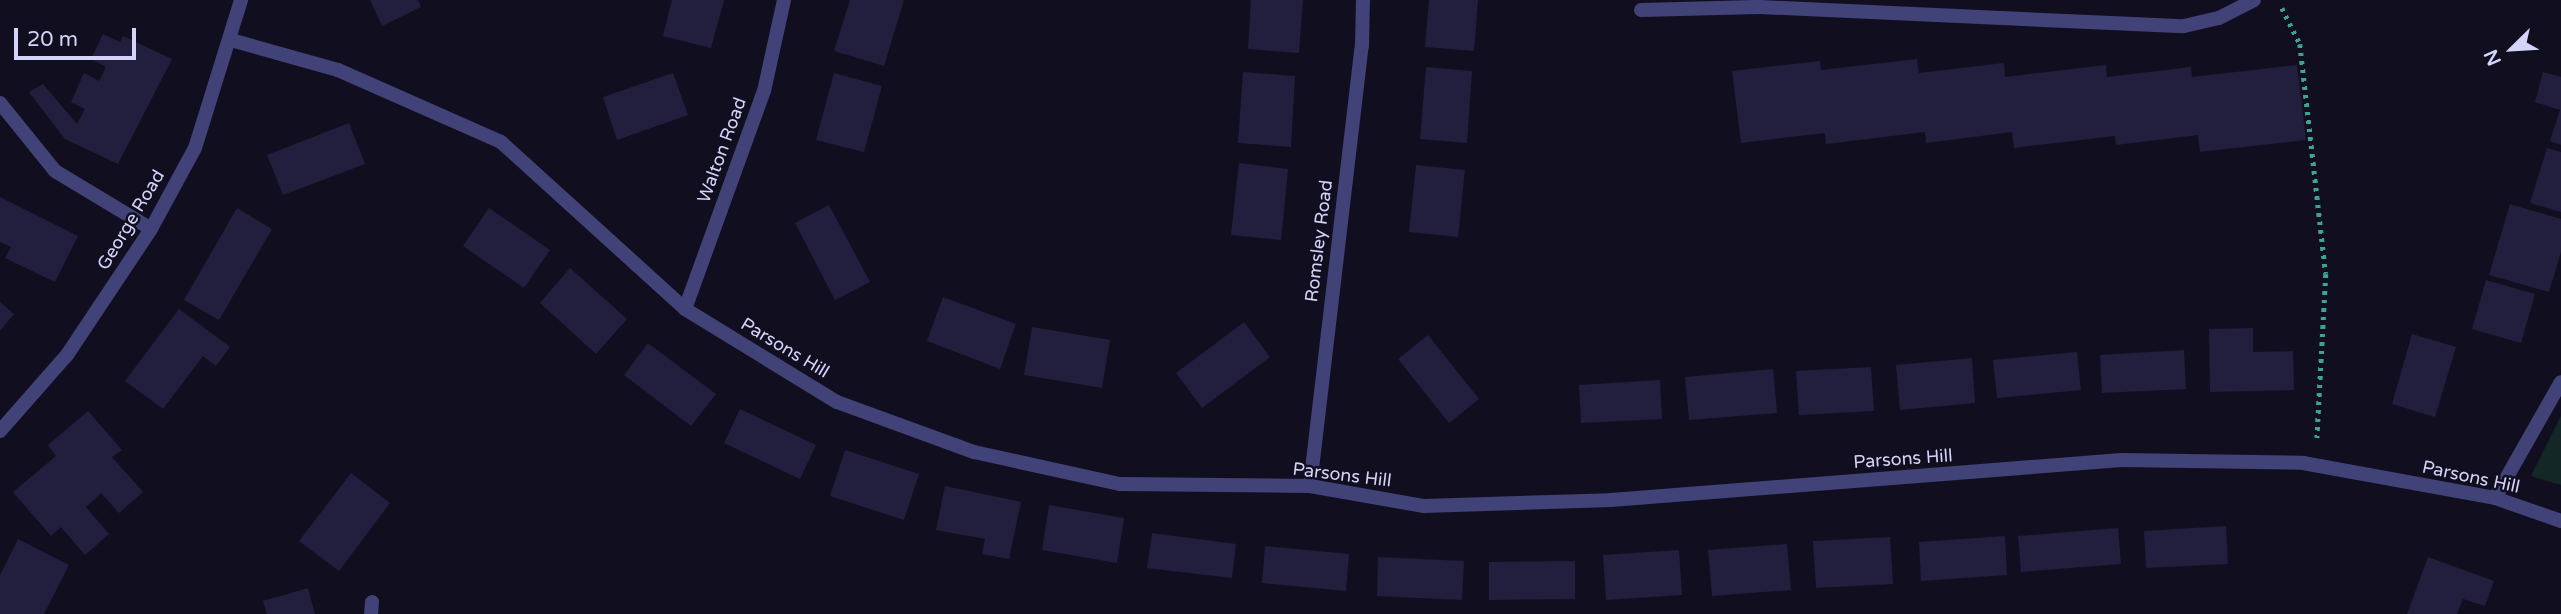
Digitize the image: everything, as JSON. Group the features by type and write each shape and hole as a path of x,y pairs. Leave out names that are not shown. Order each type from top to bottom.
{"street":[{"name":"George Road","path":"0,431 67,355 151,229 195,148 242,0"},
{"name":"Walton Road","path":"685,309 764,91 785,0"},
{"name":"Romsley Road","path":"1310,486 1362,46 1363,0"},
{"path":"1641,10 1759,7 2184,26 2219,18 2254,0"},
{"name":"Parsons Hill","path":"231,40 338,70 501,142 685,309 836,402 974,452 1120,484 1310,486 1424,506 1611,500 2121,460 2315,466 2495,498 2561,520"},
{"path":"0,103 55,171 151,229"},
{"path":"2495,498 2561,382"}],"path":[{"path":"2278,0 2300,44 2326,274 2315,466"}],"green space":[{"path":"2561,416 2561,485 2531,476"}],"building":[{"path":"370,0 418,0 421,7 382,26"},
{"path":"672,0 724,0 711,48 663,36"},
{"path":"850,0 904,0 884,66 834,51"},
{"path":"1251,0 1303,0 1299,53 1248,49"},
{"path":"1429,0 1478,0 1474,51 1425,47"},
{"path":"103,34 120,42 123,36 172,59 118,164 65,139 29,92 43,84 77,124 85,109 71,102 84,73 99,81 106,67 91,59"},
{"path":"1917,59 1919,73 2004,63 2005,77 2106,65 2107,77 2191,67 2192,77 2297,65 2306,140 2200,152 2198,135 2116,145 2115,136 2014,148 2012,132 1926,143 1925,132 1826,144 1825,133 1741,143 1732,71 1820,61 1821,70"},
{"path":"1426,67 1472,71 1467,143 1420,139"},
{"path":"1243,72 1295,76 1291,147 1238,143"},
{"path":"2543,72 2561,77 2561,145 2550,141 2560,110 2535,102"},
{"path":"673,73 688,115 617,140 603,97"},
{"path":"834,73 882,86 864,152 816,140"},
{"path":"349,123 365,164 283,195 267,155"},
{"path":"2547,148 2561,152 2561,212 2530,203"},
{"path":"1239,163 1288,169 1281,240 1231,235"},
{"path":"1416,165 1465,170 1458,237 1409,232"},
{"path":"0,197 78,236 55,282 5,258 11,247 0,242"},
{"path":"2510,204 2561,219 2561,252 2549,292 2489,275"},
{"path":"829,205 870,282 835,300 795,223"},
{"path":"237,208 272,229 219,320 184,300"},
{"path":"489,208 550,250 524,288 463,246"},
{"path":"570,268 627,319 596,354 540,303"},
{"path":"2486,280 2535,294 2521,343 2472,329"},
{"path":"943,297 1016,324 1000,369 927,341"},
{"path":"0,302 14,314 0,331"},
{"path":"179,309 230,347 216,366 203,356 163,409 125,381"},
{"path":"1244,322 1270,357 1202,408 1176,373"},
{"path":"1032,327 1110,340 1102,388 1024,375"},
{"path":"2253,328 2253,352 2293,351 2294,390 2210,392 2209,329"},
{"path":"2412,334 2456,347 2435,417 2392,404"},
{"path":"1428,335 1479,399 1449,423 1398,359"},
{"path":"648,343 716,394 691,426 624,375"},
{"path":"2184,350 2186,389 2102,393 2100,355"},
{"path":"2077,352 2081,390 1997,398 1993,360"},
{"path":"1972,358 1975,403 1900,410 1896,365"},
{"path":"1871,367 1874,411 1799,415 1796,371"},
{"path":"1773,369 1777,413 1689,420 1685,377"},
{"path":"1660,380 1662,419 1581,423 1579,385"},
{"path":"740,409 816,445 800,479 724,443"},
{"path":"88,411 122,450 112,457 143,492 119,513 101,493 86,507 109,534 85,555 61,527 51,536 13,492 56,456 48,445"},
{"path":"845,450 919,474 904,520 830,496"},
{"path":"351,473 390,503 339,571 299,541"},
{"path":"945,486 1021,502 1009,559 982,554 985,539 936,530"},
{"path":"1049,505 1124,518 1117,563 1042,550"},
{"path":"2226,526 2228,564 2146,568 2144,531"},
{"path":"2118,528 2121,564 2021,572 2018,536"},
{"path":"1152,533 1236,544 1232,578 1147,568"},
{"path":"2005,536 2007,575 1921,581 1919,542"},
{"path":"1890,537 1893,584 1816,588 1813,541"},
{"path":"18,539 69,565 44,614 0,614 0,575"},
{"path":"1787,544 1791,590 1712,596 1708,550"},
{"path":"1265,546 1349,554 1346,591 1262,583"},
{"path":"1679,550 1682,595 1606,600 1603,555"},
{"path":"1378,557 1464,561 1462,600 1377,596"},
{"path":"2428,557 2494,581 2485,606 2463,599 2457,614 2407,614"},
{"path":"1575,561 1575,599 1489,600 1489,562"},
{"path":"308,588 315,614 267,614 263,601"}]}
